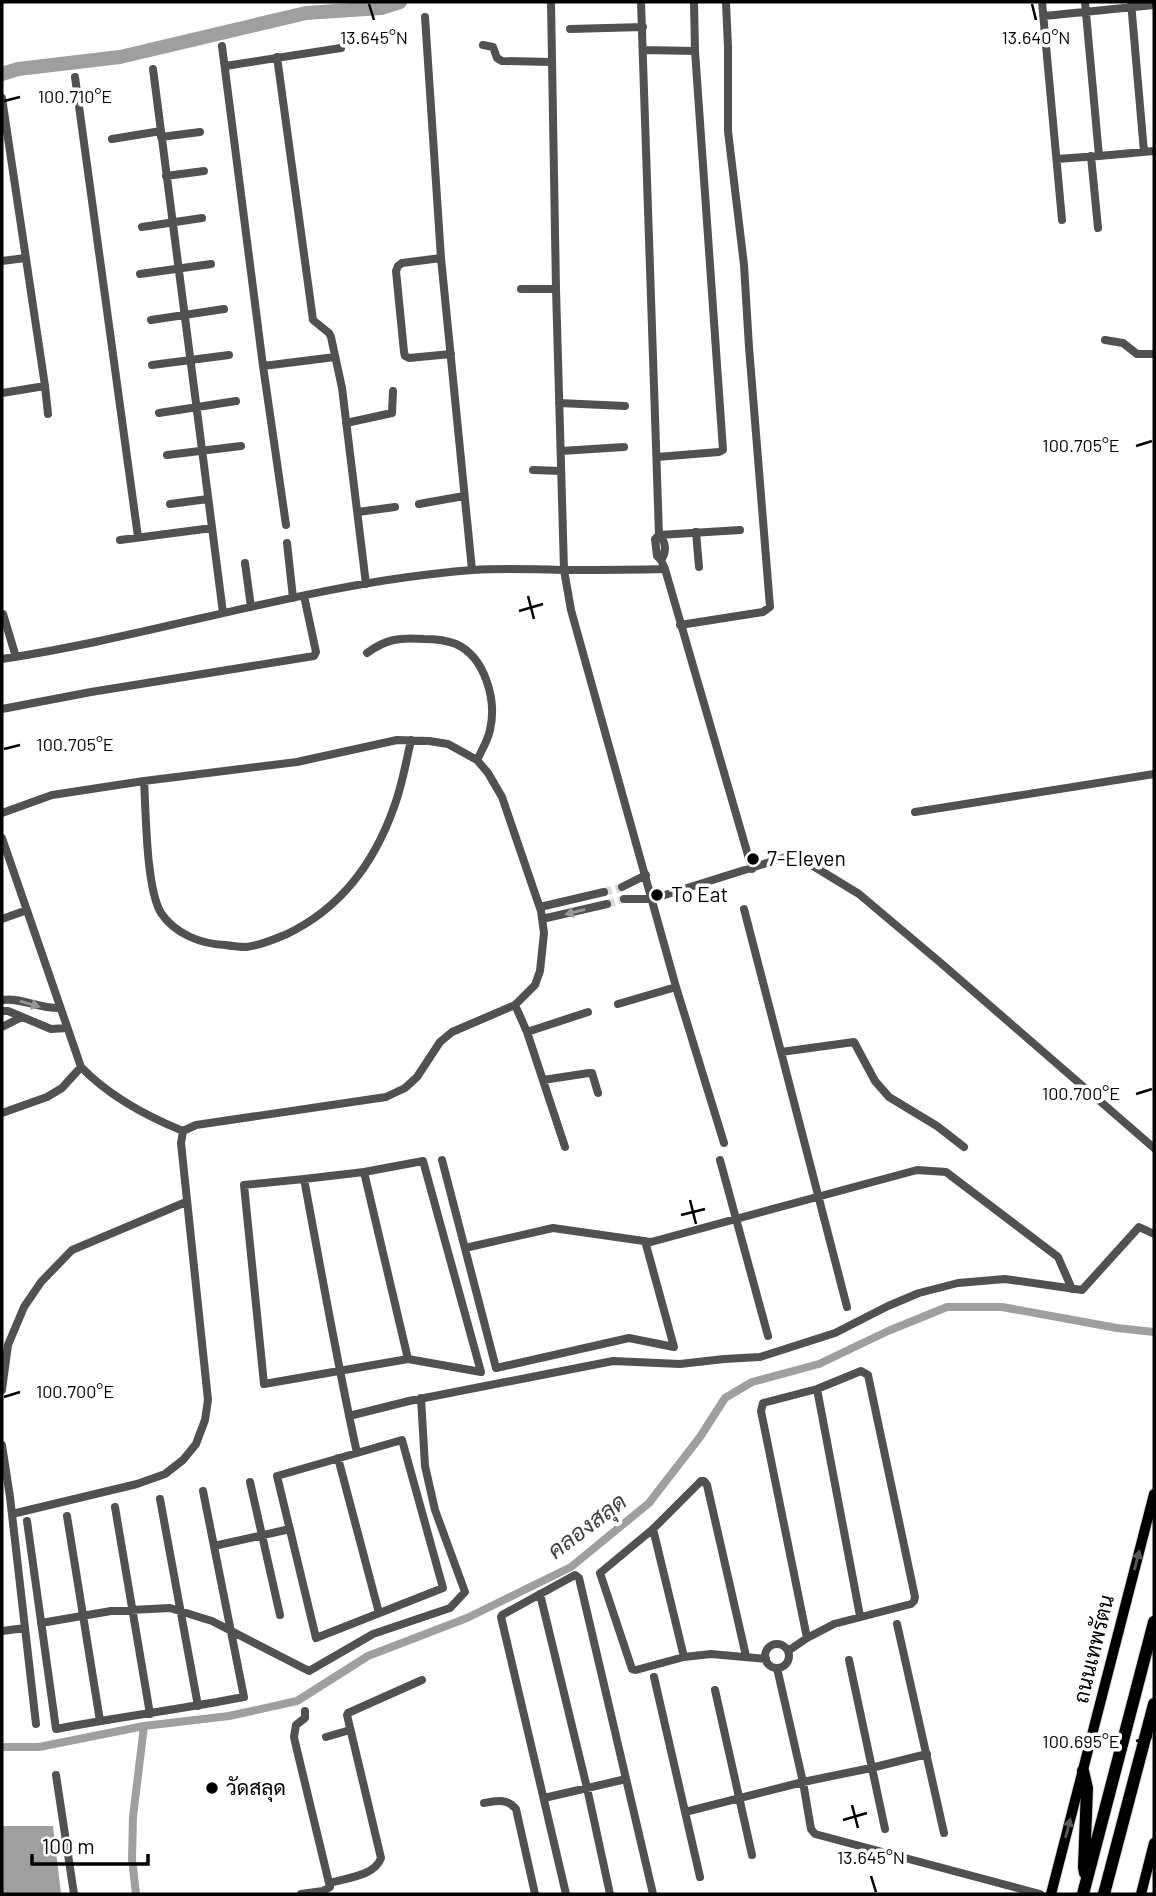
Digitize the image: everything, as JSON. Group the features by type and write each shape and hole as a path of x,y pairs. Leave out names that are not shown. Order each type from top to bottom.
{"highway":[{"path":"1083,1894 1154,1622"},
{"path":"1090,1894 1154,1651"},
{"path":"1104,1894 1154,1704"},
{"path":"1111,1894 1154,1731"},
{"path":"1083,1771 1087,1788 1084,1867 1087,1880"}],"main road":[{"name":"ถนนเทพรัตน","path":"1051,1894 1154,1494"},
{"path":"1141,1894 1154,1843"}],"street":[{"path":"551,2 564,570 571,610 676,987 724,1143"},
{"path":"641,2 659,534 655,545 752,869"},
{"path":"657,457 723,450 695,51 694,2"},
{"path":"680,625 763,612 770,607 744,265 728,131 729,47 726,2"},
{"path":"1042,2 1062,220"},
{"path":"1084,2 1098,228"},
{"path":"1044,16 1131,5 1154,5"},
{"path":"1131,5 1144,152"},
{"path":"425,17 441,258 472,570"},
{"path":"570,29 643,27"},
{"path":"483,45 491,45 497,58 502,61 551,62"},
{"path":"222,46 286,525"},
{"path":"225,66 341,48"},
{"path":"644,50 695,51"},
{"path":"277,57 313,320 329,333 342,388 366,584"},
{"path":"153,69 223,613"},
{"path":"75,78 138,537"},
{"path":"2,98 4,134 48,414"},
{"path":"112,139 200,132"},
{"path":"1057,159 1154,151"},
{"path":"166,176 204,171"},
{"path":"142,227 202,218"},
{"path":"2,261 25,258"},
{"path":"441,258 402,263 396,271 405,356 409,358 450,354"},
{"path":"140,274 211,264"},
{"path":"521,289 556,289"},
{"path":"151,320 223,309"},
{"path":"1105,341 1123,343 1137,354 1154,354"},
{"path":"152,365 229,355"},
{"path":"263,366 335,357"},
{"path":"2,393 44,386"},
{"path":"346,423 392,413 393,391"},
{"path":"159,413 236,401"},
{"path":"559,403 625,406"},
{"path":"167,455 241,446"},
{"path":"561,451 624,447"},
{"path":"533,470 561,471"},
{"path":"419,504 464,496"},
{"path":"170,504 208,499"},
{"path":"358,512 395,507"},
{"path":"120,540 212,528"},
{"path":"659,534 740,530"},
{"path":"696,532 699,566"},
{"path":"287,543 293,598"},
{"path":"245,564 251,607"},
{"path":"2,659 366,584 472,570 510,568 664,569"},
{"path":"2,709 314,656 316,652 303,596"},
{"path":"3,614 16,657"},
{"path":"367,653 382,642 416,638 448,641 473,656 485,679 491,699 492,717 490,730 477,760"},
{"path":"144,781 152,879 162,915 194,940 211,945 248,947 278,938 307,924 343,896 380,841 394,807 411,740"},
{"path":"2,813 52,794 297,762 381,742 411,740 448,744 477,760 502,797 540,908 544,933 540,971 535,985 514,1004 452,1032 440,1042 417,1077 405,1088 386,1097 196,1125 183,1131 160,1122 123,1101 81,1067 2,838"},
{"path":"915,812 1154,774"},
{"path":"624,899 652,899 793,856 800,858 859,894 1154,1148"},
{"path":"622,887 646,875"},
{"path":"540,908 604,892"},
{"path":"542,919 607,904"},
{"path":"744,909 847,1307"},
{"path":"2,919 27,910"},
{"path":"618,1004 676,987"},
{"path":"2,1000 13,998 42,1007 60,1008"},
{"path":"514,1004 527,1032 565,1147"},
{"path":"2,1011 51,1029 66,1028"},
{"path":"527,1032 588,1012"},
{"path":"2,1027 22,1017"},
{"path":"781,1052 854,1042 875,1081 889,1097 937,1126 964,1147"},
{"path":"2,1113 47,1097 62,1088 81,1067"},
{"path":"543,1080 592,1073 598,1093"},
{"path":"12,1514 137,1484 165,1474 183,1461 196,1444 205,1420 208,1400 186,1202 181,1143 183,1131"},
{"path":"442,1160 496,1368 629,1338 674,1347 645,1241"},
{"path":"720,1160 768,1336"},
{"path":"424,1161 481,1372 408,1359 264,1384 244,1185 304,1179 424,1161"},
{"path":"465,1248 553,1228 651,1242 917,1170 946,1172 1058,1257 1072,1289"},
{"path":"364,1172 408,1359"},
{"path":"304,1179 357,1453"},
{"path":"2,1390 8,1345 24,1307 41,1282 72,1250 186,1202"},
{"path":"349,1416 421,1398 612,1361 680,1364 760,1357 835,1332 919,1293 958,1283 1005,1279 1082,1290 1139,1227 1154,1234"},
{"path":"788,1651 834,1624 914,1601 868,1375 861,1371 817,1389 763,1403 761,1411 807,1638"},
{"path":"817,1389 860,1616"},
{"path":"41,1623 111,1611 170,1608 230,1630 309,1671 373,1634 450,1608 465,1592 435,1510 425,1466 421,1398"},
{"path":"402,1440 443,1588 316,1638 277,1476 338,1458 402,1440"},
{"path":"2,1445 36,1724"},
{"path":"338,1458 379,1613"},
{"path":"746,1656 705,1482 701,1481 653,1529 601,1571 600,1576 632,1669 711,1654 766,1659"},
{"path":"250,1482 280,1615"},
{"path":"27,1521 57,1729 198,1706 244,1697 203,1491"},
{"path":"160,1499 198,1706"},
{"path":"115,1507 150,1714"},
{"path":"67,1516 100,1721"},
{"path":"214,1546 290,1529"},
{"path":"653,1529 684,1657"},
{"path":"566,1894 500,1617 577,1576 653,1894"},
{"path":"541,1594 610,1894"},
{"path":"897,1624 944,1833"},
{"path":"2,1631 25,1628"},
{"path":"779,1643 788,1651 787,1663 777,1668 770,1666 766,1659 765,1651 771,1645 779,1643"},
{"path":"849,1660 886,1829"},
{"path":"777,1668 811,1829 815,1834 1040,1894"},
{"path":"654,1677 700,1877"},
{"path":"330,1883 373,1868 381,1858 347,1715 349,1711 422,1680"},
{"path":"715,1690 752,1855"},
{"path":"301,1894 330,1888 296,1746 296,1725 305,1718 305,1711"},
{"path":"326,1737 350,1730"},
{"path":"685,1812 927,1754"},
{"path":"56,1775 75,1894"},
{"path":"544,1798 626,1779"},
{"path":"484,1803 502,1800 516,1809 535,1894"}],"shaded area":[{"path":"2,1826 53,1826 61,1894 2,1894"}],"waterway":[{"path":"2,74 18,69 120,57 306,13 381,8 400,2"},
{"name":"คลองสลุด","path":"2,1747 39,1747 144,1726 229,1716 297,1701 368,1656 467,1618 571,1567 649,1503 700,1437 725,1398 752,1382 819,1364 947,1307 1002,1307 1154,1332"},
{"path":"136,1894 132,1859 133,1817 144,1726"}],"tunnel":[{"path":"604,892 622,887"},
{"path":"607,904 624,899"}],"place":[{"name":"7-Eleven","path":"753,859"},
{"name":"To Eat","path":"657,895"},
{"name":"วัดสลุด","path":"212,1788"}]}
